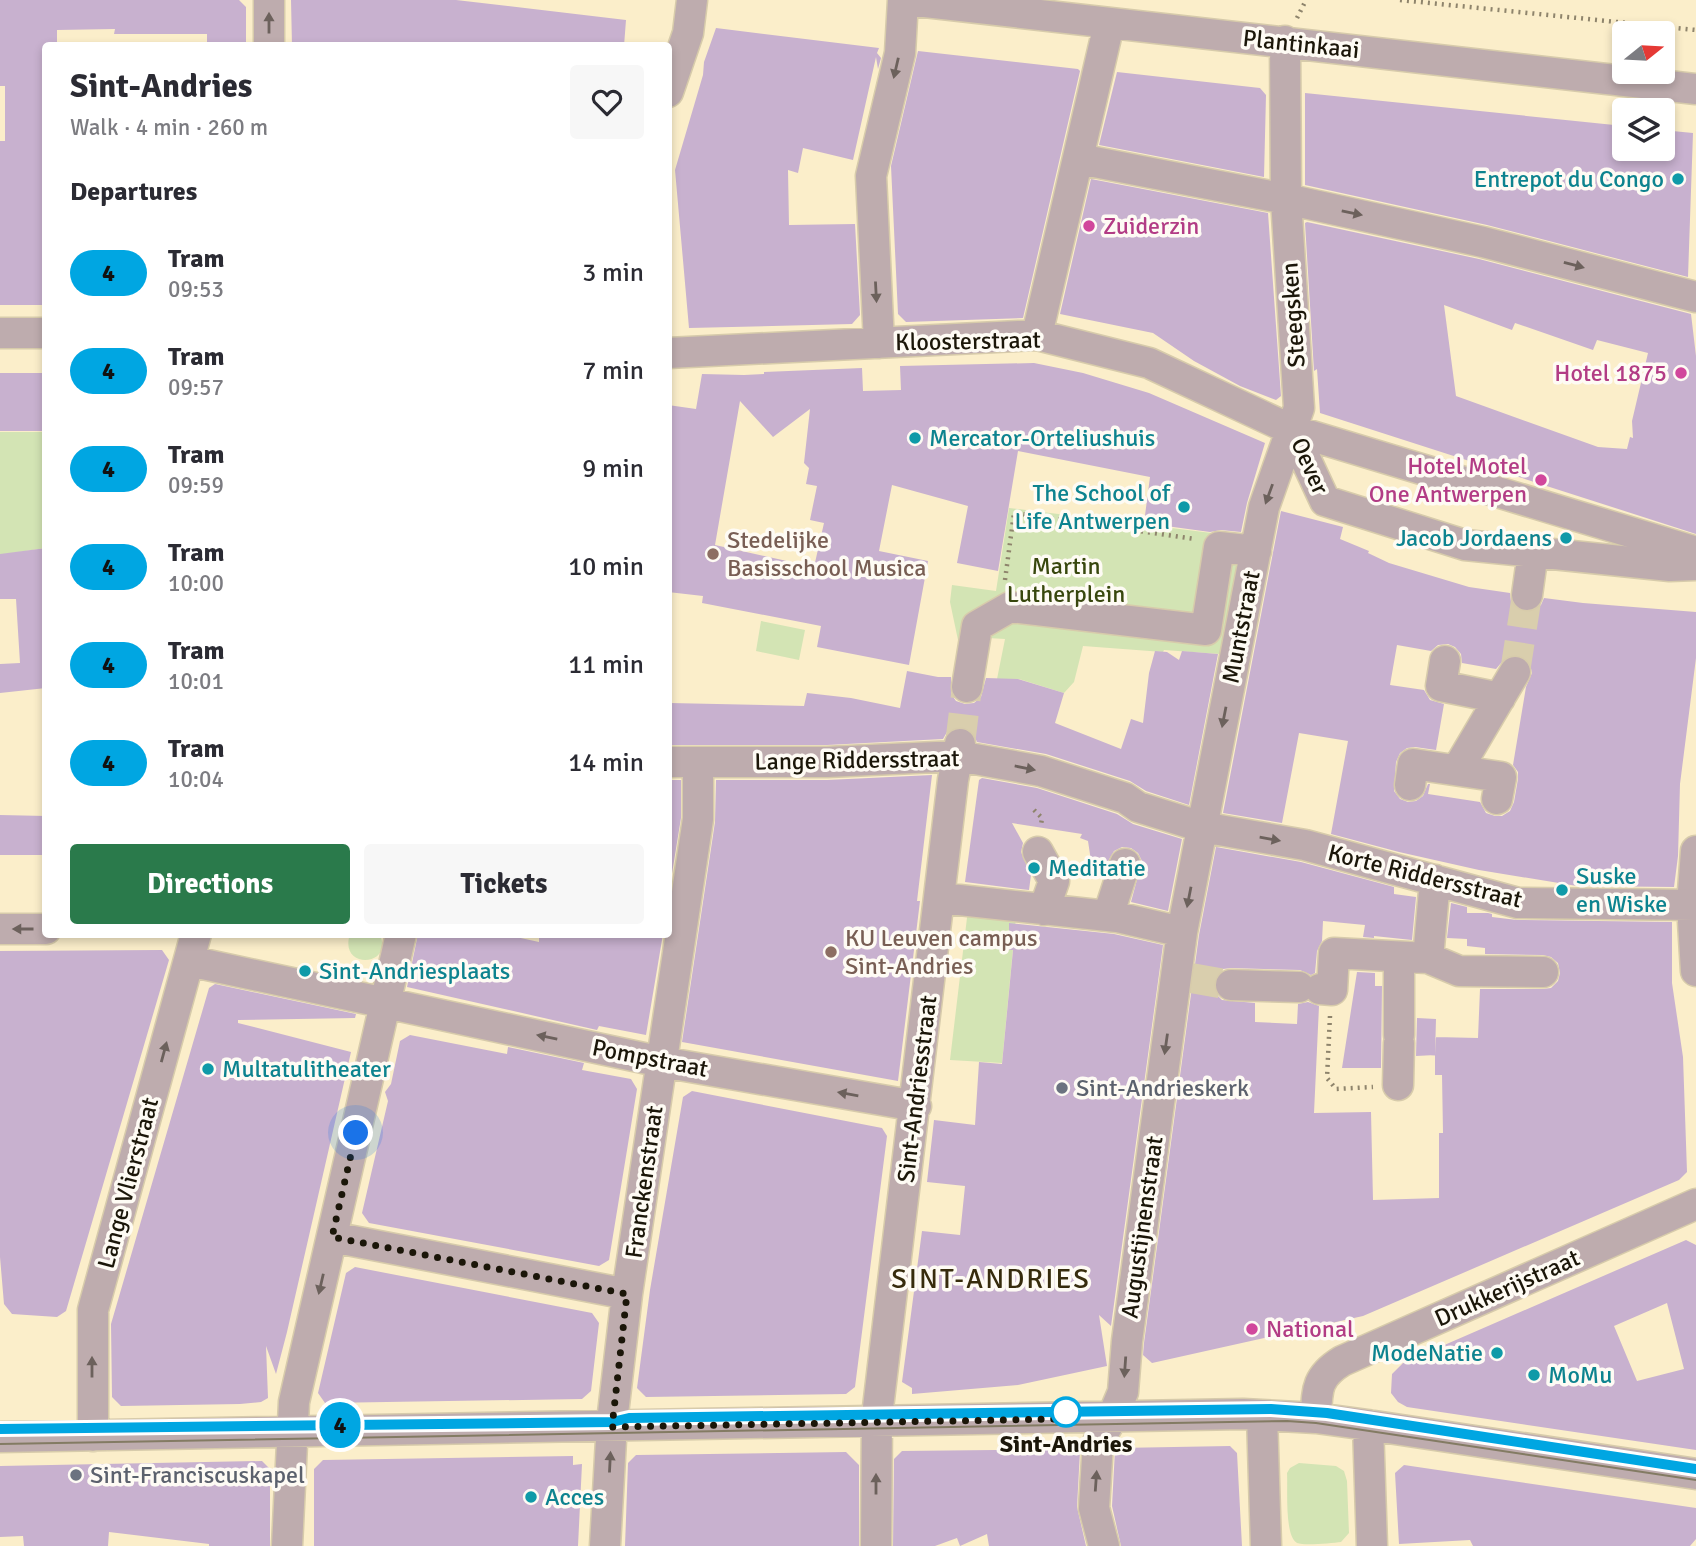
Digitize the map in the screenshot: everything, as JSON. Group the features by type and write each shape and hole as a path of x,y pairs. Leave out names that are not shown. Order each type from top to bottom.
{"street":[{"path":"269,0 269,42"},
{"path":"672,80 688,33 692,0"},
{"path":"878,343 871,176 900,53 905,0"},
{"name":"Plantinkaai","path":"905,0 1696,89"},
{"path":"1037,335 1109,24"},
{"name":"Steegsken","path":"1286,41 1286,199 1299,408 1292,430"},
{"path":"1079,159 1286,199 1483,242 1696,297"},
{"path":"0,332 42,333"},
{"name":"Kloosterstraat","path":"672,352 1037,335 1149,363 1292,430"},
{"name":"Muntstraat","path":"1202,827 1264,507 1292,430"},
{"name":"Oever","path":"1292,430 1325,501 1465,545 1670,566 1696,565"},
{"name":"Oever","path":"1292,430 1696,552"},
{"path":"1206,630 1219,547 1256,551"},
{"path":"1527,596 1533,552"},
{"path":"967,687 977,626 1010,607 1240,635"},
{"path":"1445,661 1441,686 1500,698"},
{"path":"1457,770 1515,672"},
{"name":"Lange Riddersstraat","path":"672,762 828,762 930,755 959,750 1041,772 1202,827"},
{"name":"Sint-Andriesstraat","path":"876,1546 876,1422 959,750"},
{"name":"Franckenstraat","path":"605,1546 612,1427 627,1294 698,819 698,762"},
{"path":"1410,785 1413,764 1501,777 1497,800"},
{"name":"Korte Riddersstraat","path":"1202,827 1305,845 1518,903 1694,905"},
{"name":"Augustijnenstraat","path":"1104,1546 1094,1508 1098,1442 1123,1392 1127,1341 1183,977 1182,932 1202,827"},
{"path":"1696,851 1696,971"},
{"path":"1038,852 1054,881 1044,910"},
{"path":"1108,916 1125,864"},
{"path":"1398,1085 1399,1039 1413,958 1435,880"},
{"path":"941,898 1108,916 1182,932"},
{"path":"0,929 42,929"},
{"path":"287,1546 294,1402 400,938"},
{"path":"193,948 386,1002"},
{"name":"Lange Vlierstraat","path":"93,1436 93,1310 193,948"},
{"path":"1231,985 1317,989 1334,953 1413,958 1459,971 1543,972"},
{"name":"Pompstraat","path":"386,1002 662,1062 916,1106"},
{"name":"Drukkerijstraat","path":"1316,1418 1319,1385 1323,1376 1342,1361 1696,1204"},
{"path":"332,1237 627,1294"},
{"path":"0,1437 1262,1415 1368,1425 1696,1474"},
{"path":"1262,1415 1266,1546"},
{"path":"1368,1425 1373,1546"}],"path":[{"path":"1400,0 1696,30"},
{"path":"1004,587 1014,513 1197,539 1219,547"},
{"path":"1317,989 1326,1078 1336,1089 1398,1085"}],"green space":[{"path":"0,432 42,432 42,548 0,555"},
{"name":"Martin Lutherplein","path":"1009,508 1244,537 1220,654 1083,646 1074,682 1064,693 1019,679 997,679 1005,639 988,638 962,659 950,602 952,585 996,591"},
{"path":"761,621 805,630 799,660 756,651"},
{"path":"969,901 1017,907 1002,1063 950,1060"},
{"path":"349,938 381,938 382,946 380,953 366,960 358,959 348,946"},
{"path":"1299,1463 1336,1466 1344,1471 1347,1481 1349,1533 1341,1542 1306,1544 1297,1543 1293,1539 1288,1521 1287,1473"}],"building":[{"path":"0,0 239,0 246,7 246,42 207,42 207,34 114,34 115,29 57,30 57,42 42,42 42,305 0,305 0,141 5,141 5,86 0,86"},
{"path":"291,0 456,0 626,20 624,42 292,42"},
{"path":"716,28 879,48 877,53 881,58 878,69 876,57 853,160 803,148 798,173 788,170 789,225 855,224 860,315 852,324 689,328 675,170"},
{"path":"918,51 1080,71 1023,318 906,322 898,314 891,166"},
{"path":"1117,72 1260,88 1266,95 1264,177 1099,145"},
{"path":"1305,93 1612,125 1612,161 1675,161 1675,131 1693,133 1688,277 1487,225 1305,185"},
{"path":"1091,179 1268,213 1281,396 1276,400 1240,386 1194,361 1153,333 1060,314"},
{"path":"1305,223 1479,259 1691,314 1696,356 1696,534 1320,413 1317,369 1314,371","holes":["1444,305 1512,330 1515,323 1593,350 1597,340 1648,353 1632,421 1633,438 1630,437 1627,449 1598,447 1456,396"]},
{"path":"1034,363 1083,373 1149,393 1265,443 1241,532 1210,532 1144,523 1150,477 1018,451 998,571 957,563 968,506 892,485 879,551 928,561 909,665 817,647 821,626 702,603 703,596 672,592 672,406 696,409 702,374 744,375 862,368 863,391 901,390 900,366","holes":["740,401 773,437 810,409 804,463 809,468 806,484 817,486 810,520 824,523 814,567 715,545"]},
{"path":"0,373 42,373 42,431 0,431"},
{"path":"1281,511 1343,527 1340,539 1389,563 1469,587 1510,593 1511,602 1524,612 1534,611 1544,598 1696,612 1696,658 1680,784 1678,856 1674,887 1577,886 1479,870 1331,834 1348,741 1299,733 1282,823 1223,813","holes":["1448,644 1461,654 1462,663 1496,669 1506,657 1516,655 1524,657 1530,664 1532,673 1526,687 1513,765 1518,772 1514,802 1510,811 1502,816 1486,813 1480,802 1428,794 1430,784 1423,796 1416,801 1400,799 1394,791 1396,762 1400,753 1415,747 1436,750 1444,704 1430,700 1424,690 1390,685 1397,645 1431,651 1438,645"]},
{"path":"42,549 42,688 0,693 0,664 20,663 16,599 0,599 0,554"},
{"path":"1155,651 1167,652 1179,660 1182,651 1218,654 1189,805 1146,791 1130,781 1046,754 977,742 972,731 963,727 947,732 943,739 827,745 672,745 672,703 804,706 807,693 900,708 907,671 951,677 951,694 956,701 965,704 974,703 981,697 986,678 1018,679 1064,693 1055,723 1121,749 1131,719 1143,723 1149,673"},
{"name":"KU Leuven campus Sint-Andries","path":"932,775 898,1081 682,1042 715,822 716,780 827,780"},
{"path":"982,778 1037,788 1117,814 1133,824 1182,839 1168,911 1131,902 1142,861 1138,853 1131,848 1122,847 1114,851 1107,863 1091,861 1088,841 1080,838 1082,834 1012,823 1023,843 1021,852 1031,875 1029,890 965,882 979,780"},
{"path":"672,780 681,780 681,818 672,873"},
{"path":"0,815 42,816 42,855 0,855"},
{"path":"1216,847 1301,862 1394,887 1394,894 1416,897 1412,940 1363,937 1365,925 1323,921 1315,973 1311,975 1300,970 1231,968 1223,969 1214,984 1216,994 1222,1000 1255,1003 1255,1022 1297,1024 1298,1004 1308,1002 1319,1006 1314,1113 1371,1112 1373,1200 1439,1198 1439,1133 1443,1133 1442,1075 1435,1075 1435,1037 1478,1038 1480,989 1543,989 1551,988 1558,981 1558,963 1551,957 1485,954 1485,948 1467,946 1467,939 1447,938 1451,903 1467,907 1467,913 1488,913 1492,914 1492,917 1517,920 1672,922 1672,983 1683,1057 1687,1172 1679,1180 1363,1316 1152,1363 1143,1355 1144,1343 1199,935"},
{"path":"1009,923 1114,934 1163,945 1111,1326 1099,1315 1107,1366 1018,1385 912,1394 912,1388 902,1382 922,1231 960,1235 965,1186 927,1182 934,1120 975,1125 979,1062 1002,1064 1013,950 1009,950"},
{"path":"417,938 520,938 539,942 539,938 662,938 646,1035 599,1026 597,1030 407,987"},
{"path":"162,950 169,960 66,1311 57,1317 12,1314 4,1304 0,1257 0,951"},
{"path":"1357,972 1375,973 1375,986 1382,986 1381,1068 1342,1068"},
{"path":"215,984 356,1014 355,1018 238,1020 238,1023 351,1052 276,1374 266,1346 268,1398 261,1402 240,1404 121,1406 112,1397 111,1324 209,988"},
{"path":"1417,1018 1436,1019 1435,1055 1416,1056"},
{"path":"410,1035 507,1054 508,1047 584,1063 582,1070 631,1079 637,1089 609,1260 599,1266 369,1223 362,1213 388,1101 385,1092 391,1084 400,1041"},
{"path":"692,1091 882,1128 887,1136 855,1387 846,1394 646,1397 637,1388 650,1290 683,1097"},
{"path":"1686,1240 1696,1245 1696,1450 1407,1407 1398,1402 1391,1393 1392,1374 1403,1363","holes":["1667,1303 1684,1369 1637,1381 1614,1326"]},
{"path":"355,1267 592,1313 599,1323 591,1391 582,1399 325,1403 318,1393 346,1273"},
{"path":"1230,1446 1237,1453 1242,1546 1121,1546 1112,1506 1115,1450"},
{"path":"1078,1449 1077,1507 1086,1546 989,1546 987,1534 960,1546 957,1538 935,1546 893,1546 894,1459 902,1451"},
{"path":"846,1452 859,1465 859,1546 625,1546 628,1463 636,1455"},
{"path":"573,1456 573,1465 582,1464 578,1546 314,1546 314,1469 323,1460"},
{"path":"262,1461 270,1469 270,1546 209,1546 109,1532 108,1546 24,1546 23,1536 0,1537 0,1466"},
{"path":"1404,1465 1696,1508 1696,1539 1690,1546 1473,1546 1470,1540 1399,1544 1395,1473"}],"tunnel":[{"path":"1515,672 1527,595"},
{"path":"960,744 967,687"},
{"path":"1191,978 1231,985"}],"tram line":[{"path":"0,1429 612,1422 629,1418 1271,1409 1327,1413 1696,1469"},
{"name":"4","path":"0,1429 612,1422 629,1418 1271,1409 1327,1413 1696,1469"},
{"path":"0,1444 1287,1421 1316,1423 1696,1480"}],"place":[{"name":"Entrepot du Congo","path":"1678,179"},
{"name":"Zuiderzin","path":"1089,226"},
{"name":"Hotel 1875","path":"1681,373"},
{"name":"Mercator-Orteliushuis","path":"915,438"},
{"name":"Hotel Motel One Antwerpen","path":"1541,480"},
{"name":"The School of Life Antwerpen","path":"1184,507"},
{"name":"Jacob Jordaens","path":"1566,538"},
{"name":"Stedelijke Basisschool Musica","path":"713,554"},
{"name":"Meditatie","path":"1034,868"},
{"name":"Suske en Wiske","path":"1562,890"},
{"name":"KU Leuven campus Sint-Andries","path":"831,952"},
{"name":"Sint-Andriesplaats","path":"305,971"},
{"name":"Multatulitheater","path":"208,1069"},
{"name":"Sint-Andrieskerk","path":"1062,1088"},
{"name":"National","path":"1252,1329"},
{"name":"ModeNatie","path":"1497,1353"},
{"name":"MoMu","path":"1534,1375"},
{"name":"Sint-Andries","path":"1066,1412"},
{"name":"Sint-Franciscuskapel","path":"76,1475"},
{"name":"Acces","path":"531,1497"}],"district":[{"name":"SINT-ANDRIES","path":"991,1279"}],"route":[{"path":"356,1133 332,1237 627,1294 612,1427 1059,1419 1066,1412"}]}
